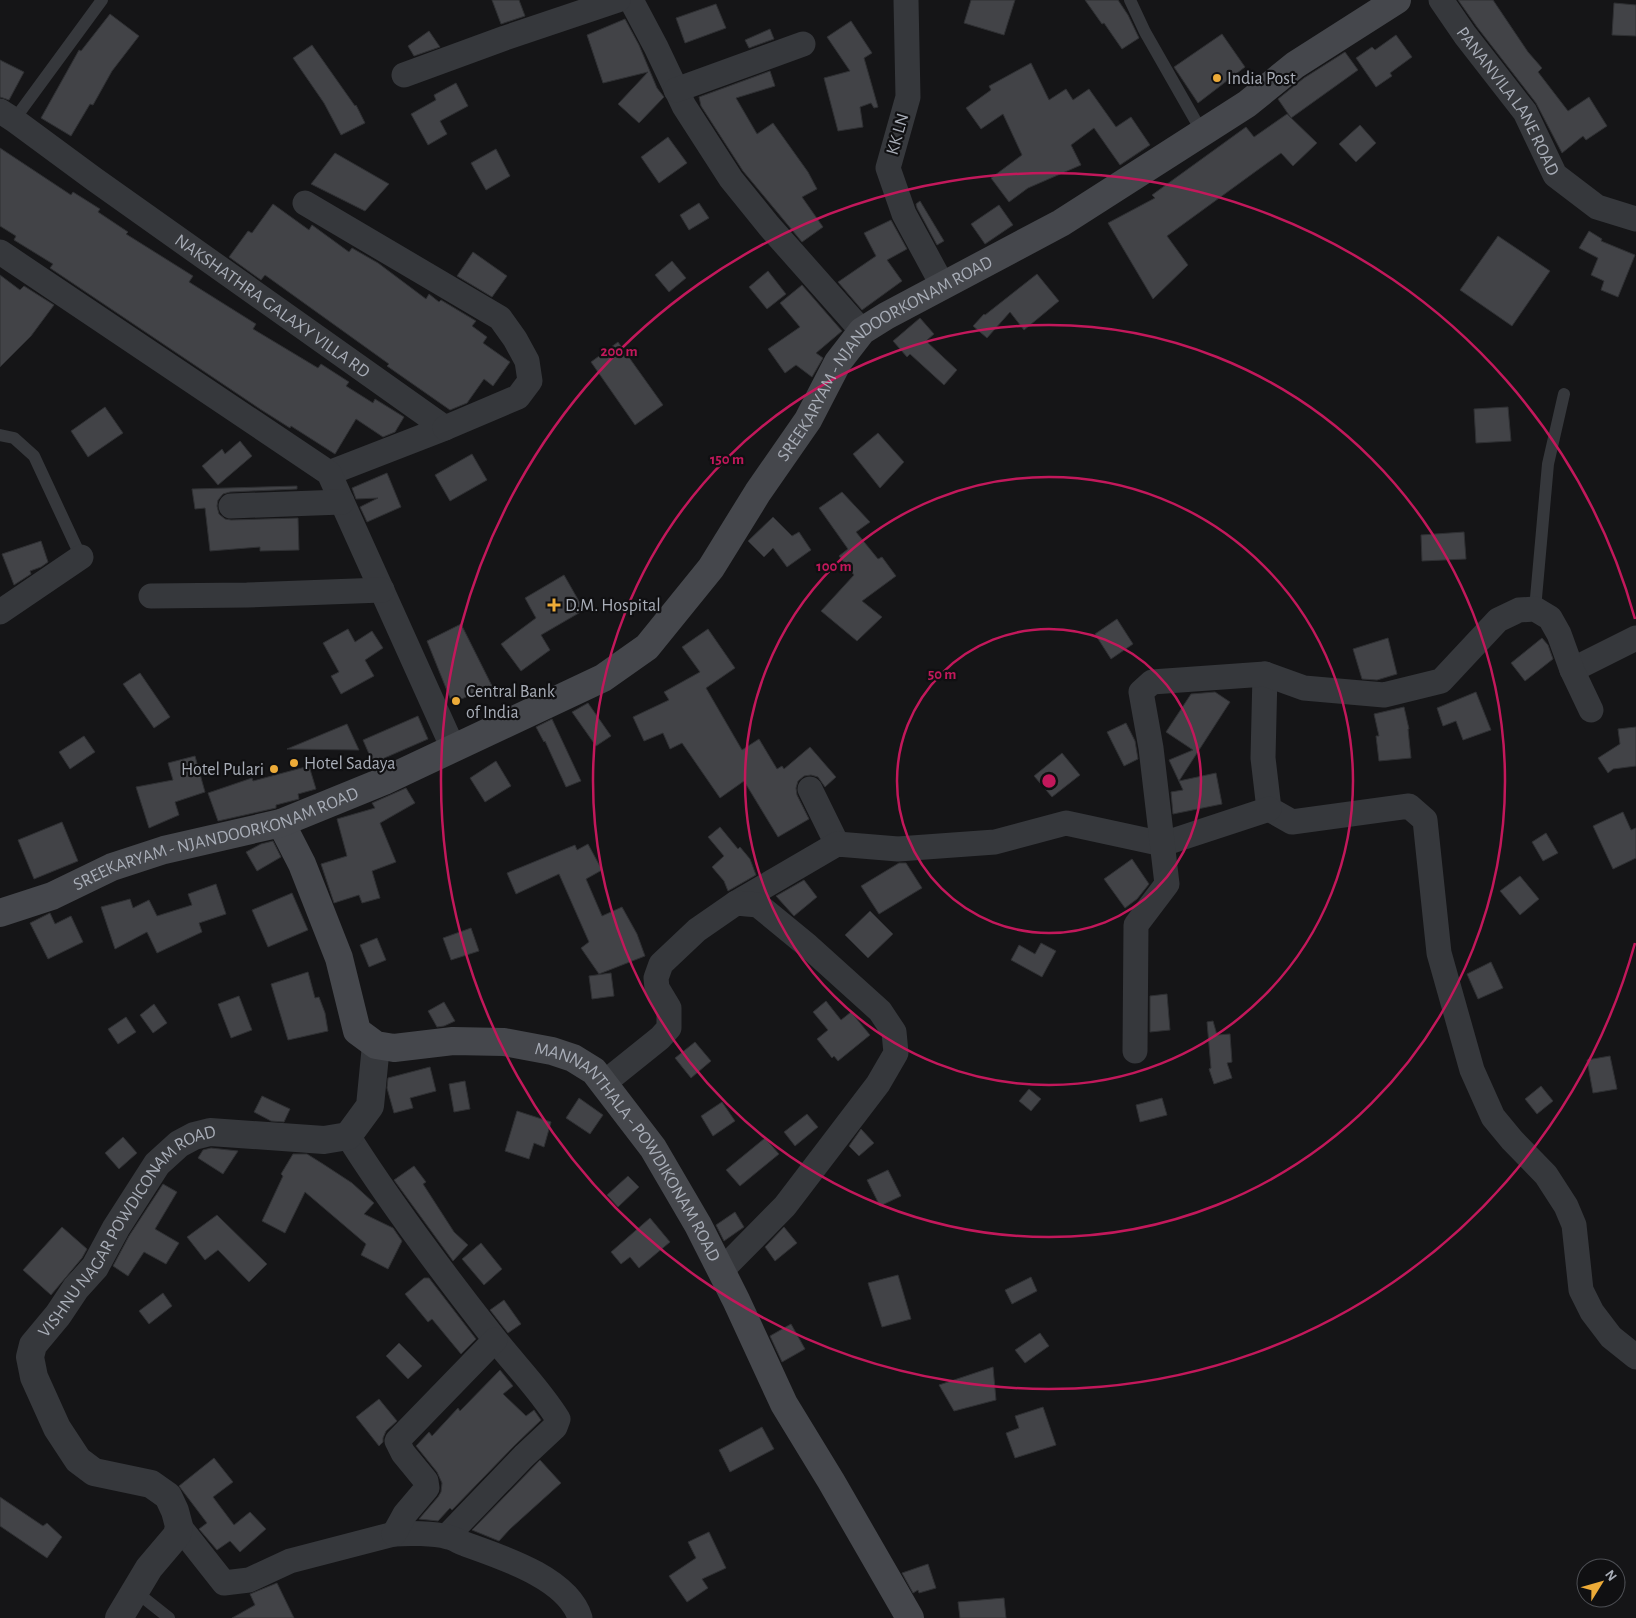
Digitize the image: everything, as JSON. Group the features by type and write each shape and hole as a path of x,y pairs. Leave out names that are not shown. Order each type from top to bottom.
{"main road":[{"name":"SREEKARYAM - NJANDOORKONAM ROAD","path":"0,913 52,896 112,868 164,850 281,823 384,781 603,678 647,647 711,568 758,492 808,420 838,362 862,331 1061,223 1247,104 1295,65 1397,0"},
{"path":"281,823 302,864 339,958 357,1031 376,1045"},
{"name":"MANNANTHALA - POWDIKONAM ROAD","path":"376,1045 394,1048 453,1041 504,1042 573,1058 594,1071 653,1148 698,1225 784,1404 846,1506 910,1618"}],"street":[{"name":"KK LN","path":"906,0 908,97 888,168 904,214 943,286"},
{"name":"PANANVILA LANE ROAD","path":"1441,0 1465,35 1525,112 1555,175 1597,207 1636,220"},
{"path":"404,75 505,38 632,1 684,106 731,179 769,226 862,331"},
{"path":"676,90 804,44"},
{"name":"NAKSHATHRA GALAXY VILLA RD","path":"7,115 445,428"},
{"path":"304,203 500,318 527,360 530,382 518,397 445,428 329,473"},
{"path":"0,252 329,473 453,748"},
{"path":"231,506 342,502"},
{"path":"0,612 81,557"},
{"path":"151,596 382,590"},
{"path":"1135,1051 1136,925 1167,884 1151,748 1141,692 1152,682 1265,674 1304,688 1384,695 1441,680 1498,620 1519,610 1535,609 1550,618 1559,634 1572,670 1591,710"},
{"path":"1572,670 1636,638"},
{"path":"1265,674 1263,758 1268,809"},
{"path":"810,789 837,844"},
{"path":"604,1084 660,1038 669,1028 669,1008 657,988 656,978 661,964 697,930 736,903 837,844 898,849 995,842 1066,823 1162,844 1268,809 1292,822 1409,806 1425,820 1439,953 1472,1070 1493,1117 1546,1175 1566,1206 1574,1225 1581,1290 1592,1312 1611,1338 1636,1357"},
{"path":"721,1271 785,1206 878,1084 896,1053 894,1032 880,1011 808,946 758,906 736,903"},
{"path":"376,1045 370,1106 348,1136 382,1190 495,1340 550,1406 558,1419 555,1427 524,1456 447,1536"},
{"name":"VISHNU NAGAR POWDICONAM ROAD","path":"179,1526 168,1496 151,1484 94,1472 78,1460 57,1428 34,1376 30,1357 33,1345 58,1315 76,1288 95,1267 116,1228 157,1164 179,1144 194,1136 210,1132 324,1140 348,1136"},
{"path":"394,1534 404,1514 427,1488 426,1481 403,1453 398,1441 495,1340"},
{"path":"179,1526 224,1584 249,1580 290,1561 394,1534 447,1536 512,1561 555,1584 577,1608 580,1618"},
{"path":"119,1618 149,1568 177,1535 179,1526"}],"lane":[{"path":"7,115 102,0"},
{"path":"1130,0 1144,32 1202,132"},
{"path":"1535,609 1548,464 1564,394"},
{"path":"0,435 14,438 34,456 81,557"},
{"path":"135,1591 169,1618"}],"building":[{"path":"492,0 519,0 525,16 501,24"},
{"path":"971,0 1015,0 1004,35 964,23"},
{"path":"1085,0 1118,0 1139,38 1122,49"},
{"path":"1458,0 1493,0 1528,52 1542,68 1538,72 1568,111 1589,97 1607,126 1586,140 1583,136 1562,153 1536,103"},
{"path":"1614,3 1636,5 1636,36 1612,35"},
{"path":"716,4 726,28 685,43 676,18"},
{"path":"110,14 139,36 112,71 93,105 90,104 71,136 41,118 79,50 81,51"},
{"path":"625,19 639,45 657,88 664,97 639,123 618,104 648,72 603,83 587,35"},
{"path":"851,21 872,53 864,58 878,107 874,108 871,103 860,107 863,127 838,131 824,78 850,71 827,37"},
{"path":"770,29 774,39 749,48 745,40"},
{"path":"429,31 440,47 414,56 408,46"},
{"path":"1222,34 1245,67 1198,103 1174,67"},
{"path":"1396,35 1412,57 1390,73 1392,76 1376,87 1356,58 1372,47 1375,50"},
{"path":"312,45 356,105 365,123 341,135 324,103 293,58"},
{"path":"1345,52 1358,70 1291,118 1278,99 1304,78"},
{"path":"0,60 24,72 9,100 0,97"},
{"path":"1031,63 1049,100 1066,89 1073,100 1089,89 1116,127 1131,117 1150,145 1120,165 1094,128 1071,145 1081,165 1028,188 1009,202 991,178 1022,155 1003,114 981,129 966,108 991,90 989,86"},
{"path":"770,71 775,86 736,98 757,134 773,123 808,172 817,189 802,197 823,227 802,242 743,171 701,106 699,97"},
{"path":"456,83 468,106 440,121 447,134 428,145 411,114 436,100 434,95"},
{"path":"1287,114 1317,143 1293,166 1281,153 1167,236 1188,265 1153,299 1108,223 1155,198 1152,195 1246,127 1254,137"},
{"path":"1360,125 1376,143 1356,162 1339,144"},
{"path":"668,137 687,163 659,183 641,157"},
{"path":"0,148 71,195 73,192 100,209 98,212 128,232 126,234 193,276 189,282 256,324 253,329 318,368 321,364 349,382 346,386 373,403 375,399 404,417 395,432 383,437 356,419 335,454 260,409 50,268 53,264 14,240 16,236 0,226"},
{"path":"496,149 510,176 486,190 471,163"},
{"path":"335,153 389,184 365,211 311,184"},
{"path":"920,201 944,241 937,245 917,208 916,204"},
{"path":"699,203 709,218 689,230 680,215"},
{"path":"273,204 309,230 312,225 349,252 352,248 378,263 426,299 429,294 439,302 441,300 476,321 472,326 487,337 483,343 510,362 493,386 484,379 467,403 450,410 387,366 389,364 265,275 261,280 229,257 248,231 252,233"},
{"path":"999,205 1013,225 985,244 971,224"},
{"path":"891,220 907,249 887,260 902,281 862,310 838,282 876,256 864,233"},
{"path":"1589,231 1602,239 1601,241 1635,255 1618,297 1601,290 1604,281 1591,275 1598,258 1579,248"},
{"path":"1498,236 1550,271 1512,326 1460,290"},
{"path":"473,252 507,276 492,297 457,276"},
{"path":"672,261 686,278 669,292 655,275"},
{"path":"768,271 786,294 767,309 749,287"},
{"path":"1037,274 1059,301 1024,330 1010,312 987,338 973,326 984,314"},
{"path":"0,275 20,290 24,286 54,305 31,336 0,367"},
{"path":"802,285 842,331 816,353 823,358 812,377 796,365 785,373 768,349 800,327 780,303"},
{"path":"920,318 934,334 926,341 957,370 944,385 910,354 907,357 893,341"},
{"path":"618,342 663,405 635,425 591,362"},
{"path":"105,407 123,433 88,457 71,431"},
{"path":"1508,407 1511,441 1476,443 1474,409"},
{"path":"878,433 904,462 880,488 853,454"},
{"path":"240,441 252,456 218,485 202,466 222,449 225,454"},
{"path":"472,454 487,480 450,501 435,475"},
{"path":"387,473 401,507 367,522 360,507 378,498 356,499 352,488"},
{"path":"297,486 297,489 230,492 223,494 218,500 217,506 219,514 225,519 231,520 298,518 299,550 260,551 260,547 210,551 205,508 195,509 192,489"},
{"path":"842,492 870,522 856,532 878,559 882,557 896,576 862,601 882,617 857,641 821,611 854,575 839,556 848,549 819,508"},
{"path":"773,517 792,536 799,532 811,550 787,567 773,548 764,557 748,541"},
{"path":"1464,532 1466,559 1422,561 1421,535"},
{"path":"41,541 48,562 30,571 31,574 14,585 2,554"},
{"path":"564,575 584,610 541,635 550,650 521,671 501,644 536,618 525,598"},
{"path":"1117,619 1133,644 1111,659 1095,634"},
{"path":"461,624 492,686 452,703 427,641"},
{"path":"348,629 355,642 372,631 383,648 365,660 374,676 341,694 331,676 339,672 323,643"},
{"path":"708,629 735,668 706,688 742,750 759,739 777,769 782,766 784,769 810,747 836,777 825,787 818,777 811,775 804,776 798,781 797,795 809,819 778,837 744,781 720,798 682,743 670,749 663,733 644,741 633,717 669,700 664,692 700,672 682,647"},
{"path":"1388,638 1397,674 1377,680 1362,679 1353,649"},
{"path":"1542,638 1548,645 1553,659 1525,681 1511,663"},
{"path":"140,673 170,717 154,728 123,684"},
{"path":"1215,692 1230,702 1179,781 1216,773 1222,804 1173,814 1171,792 1183,790 1169,760 1193,750 1166,732 1191,694"},
{"path":"1476,692 1491,730 1463,740 1456,721 1443,726 1437,708"},
{"path":"588,703 611,736 596,746 572,712"},
{"path":"1404,707 1409,729 1411,758 1379,761 1376,736 1379,736 1374,714"},
{"path":"418,716 428,739 373,763 363,740"},
{"path":"552,719 581,781 566,787 545,741 536,727"},
{"path":"1126,723 1135,741 1138,759 1124,766 1107,732"},
{"path":"347,724 359,750 287,749"},
{"path":"1636,727 1636,766 1613,769 1608,773 1598,758 1620,744 1618,729"},
{"path":"84,736 95,752 70,769 59,752"},
{"path":"1062,753 1080,775 1052,797 1034,776"},
{"path":"195,756 205,792 175,802 179,815 149,828 136,787 173,780 168,763"},
{"path":"496,761 511,786 485,802 470,778"},
{"path":"309,766 316,789 298,794 299,799 276,805 276,808 218,821 208,793 252,778 253,781"},
{"path":"406,788 415,803 380,823 396,862 372,871 380,898 362,903 359,895 334,903 321,864 347,856 337,819 375,808 372,803"},
{"path":"1623,812 1631,830 1636,828 1636,858 1613,869 1593,826"},
{"path":"62,822 78,861 34,879 18,840"},
{"path":"720,827 738,849 740,847 750,859 756,875 728,891 724,881 712,867 724,856 708,837"},
{"path":"1546,833 1558,853 1543,861 1532,842"},
{"path":"273,841 281,857 257,871 246,852 261,844"},
{"path":"588,844 602,870 586,879 602,916 622,907 637,934 645,956 599,974 581,948 589,942 559,874 516,894 507,873 575,845 577,850"},
{"path":"1132,859 1149,884 1137,899 1125,908 1104,879"},
{"path":"899,863 906,863 922,888 879,914 861,886"},
{"path":"1520,876 1539,899 1520,915 1500,891"},
{"path":"804,880 817,897 794,916 776,896"},
{"path":"216,884 226,914 199,923 202,932 157,953 147,932 115,949 101,907 130,899 133,908 149,900 157,916 192,905 188,894"},
{"path":"292,893 308,930 268,947 252,910"},
{"path":"870,911 893,934 868,958 845,935"},
{"path":"50,913 55,924 71,916 83,942 48,959 30,923"},
{"path":"471,928 479,951 451,960 443,938"},
{"path":"377,938 386,960 369,967 360,945"},
{"path":"1041,943 1056,951 1042,977 1011,960 1019,945 1035,954"},
{"path":"1491,962 1503,988 1478,999 1467,974"},
{"path":"308,972 315,998 319,997 325,1013 328,1031 288,1040 271,984"},
{"path":"611,973 614,996 592,999 589,976"},
{"path":"1167,994 1170,1030 1150,1032 1150,996"},
{"path":"239,996 252,1030 231,1038 218,1004"},
{"path":"826,1001 841,1020 851,1012 870,1035 838,1061 834,1056 832,1058 817,1039 828,1030 813,1012"},
{"path":"444,1002 455,1021 437,1027 428,1011"},
{"path":"154,1004 167,1023 153,1033 140,1015"},
{"path":"126,1017 136,1032 118,1044 108,1029"},
{"path":"1213,1021 1217,1035 1230,1034 1232,1062 1227,1063 1232,1078 1214,1084 1209,1069 1211,1068 1207,1022"},
{"path":"695,1042 711,1061 691,1078 675,1058"},
{"path":"1610,1056 1617,1089 1593,1093 1587,1060"},
{"path":"430,1067 436,1091 410,1098 413,1108 394,1113 387,1088 388,1078"},
{"path":"465,1081 470,1109 454,1112 449,1084"},
{"path":"1541,1086 1553,1101 1537,1114 1525,1099"},
{"path":"1029,1089 1041,1099 1031,1111 1019,1101"},
{"path":"262,1096 290,1109 284,1122 271,1121 254,1112"},
{"path":"579,1098 603,1115 590,1134 566,1118"},
{"path":"1162,1098 1167,1115 1140,1122 1136,1105"},
{"path":"722,1102 735,1121 713,1136 701,1116"},
{"path":"517,1111 551,1122 544,1147 534,1143 529,1159 505,1151"},
{"path":"807,1114 818,1127 795,1146 784,1132"},
{"path":"861,1129 874,1143 859,1156 849,1146"},
{"path":"123,1137 137,1153 119,1169 105,1153"},
{"path":"765,1138 779,1154 740,1186 726,1170"},
{"path":"211,1148 238,1151 223,1174 198,1158 203,1150"},
{"path":"293,1154 307,1154 352,1183 374,1203 364,1214 393,1228 402,1241 388,1269 361,1255 366,1244 305,1192 285,1233 262,1221 283,1176 281,1174"},
{"path":"414,1166 426,1182 423,1184 454,1232 468,1245 453,1261 394,1180"},
{"path":"888,1170 901,1196 880,1206 867,1180"},
{"path":"628,1176 639,1187 618,1207 607,1195"},
{"path":"163,1184 177,1192 155,1229 179,1243 166,1264 144,1252 128,1276 113,1266 129,1236"},
{"path":"735,1212 744,1227 724,1241 716,1225"},
{"path":"217,1215 267,1264 249,1282 218,1250 205,1260 187,1237"},
{"path":"650,1218 670,1242 639,1268 630,1257 621,1264 611,1252"},
{"path":"62,1227 87,1249 82,1258 51,1295 23,1270"},
{"path":"784,1227 797,1243 775,1261 765,1247"},
{"path":"481,1243 502,1269 484,1285 462,1259"},
{"path":"898,1275 911,1319 882,1327 868,1283"},
{"path":"1031,1277 1037,1291 1012,1304 1005,1290"},
{"path":"424,1278 429,1278 476,1339 461,1354 432,1319 428,1322 405,1294"},
{"path":"163,1293 172,1306 149,1324 139,1311"},
{"path":"504,1300 521,1324 508,1333 490,1310"},
{"path":"791,1324 805,1349 782,1362 770,1336"},
{"path":"1040,1333 1049,1346 1025,1363 1015,1350"},
{"path":"399,1343 422,1366 408,1379 386,1356"},
{"path":"993,1367 996,1400 954,1411 939,1385"},
{"path":"500,1370 513,1386 503,1394 526,1416 534,1410 541,1420 452,1510 450,1508 438,1521 419,1519 438,1497 441,1492 442,1483 437,1472 416,1446 429,1432 432,1436 458,1408 460,1411"},
{"path":"379,1399 397,1421 386,1431 383,1442 379,1446 356,1417"},
{"path":"1043,1407 1056,1445 1015,1458 1006,1433 1019,1428 1015,1416"},
{"path":"762,1427 774,1449 730,1472 719,1450"},
{"path":"214,1458 233,1482 213,1497 234,1525 250,1512 266,1529 240,1552 230,1541 217,1550 199,1529 207,1523 179,1486"},
{"path":"540,1460 561,1483 499,1541 472,1530"},
{"path":"0,1497 43,1526 47,1523 62,1537 47,1558 0,1526"},
{"path":"709,1532 726,1568 702,1579 708,1588 687,1602 669,1576 696,1558 688,1542"},
{"path":"928,1564 936,1588 919,1593 918,1590 913,1593 902,1573"},
{"path":"277,1583 294,1618 232,1618 255,1605 250,1594"},
{"path":"1004,1598 1006,1618 960,1618 958,1602"}],"place":[{"name":"India Post","path":"1217,78"},
{"name":"D.M. Hospital","path":"554,605"},
{"name":"Central Bank of India","path":"456,701"},
{"name":"Hotel Sadaya","path":"294,763"},
{"name":"Hotel Pulari","path":"274,769"}]}
